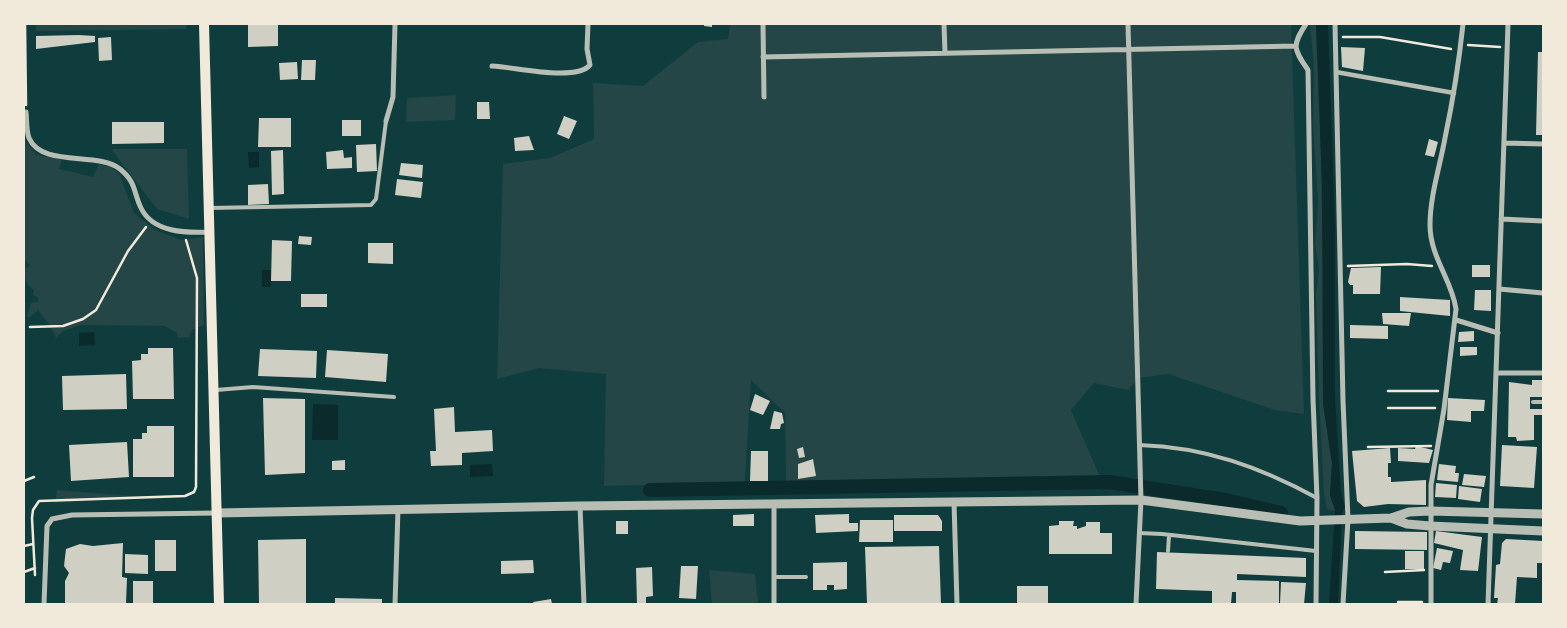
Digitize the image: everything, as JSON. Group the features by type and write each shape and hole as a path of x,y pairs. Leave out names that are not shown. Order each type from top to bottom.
{"main road":[{"path":"204,24 219,604"}],"street":[{"path":"386,122 393,97 395,24"},
{"path":"492,66 566,74 585,70 590,65 587,49 588,24"},
{"path":"762,24 764,97"},
{"path":"944,24 944,53"},
{"path":"1128,24 1141,500 1136,604"},
{"path":"1306,24 1296,39 1296,53 1308,70 1313,399 1317,498 1320,521 1316,551 1316,604"},
{"path":"1335,24 1346,519 1343,604"},
{"path":"1431,603 1430,512 1437,446 1447,391 1456,320 1455,302 1439,265 1432,240 1431,213 1454,93 1463,24"},
{"path":"1488,604 1508,24"},
{"path":"763,57 1296,46"},
{"path":"1336,72 1454,93"},
{"path":"26,112 27,133 35,146 45,152 70,158 112,164 133,184 141,209 152,220 183,233 209,232"},
{"path":"1505,143 1543,144"},
{"path":"1501,219 1543,221"},
{"path":"1500,289 1543,293"},
{"path":"1456,320 1498,333"},
{"path":"1496,372 1543,373"},
{"path":"44,604 46,536 50,520 72,515 774,503 1141,500 1286,520 1320,521 1392,518 1409,512 1543,514"},
{"path":"954,502 957,604"},
{"path":"774,503 774,604"},
{"path":"580,506 584,604"},
{"path":"395,604 398,509"},
{"path":"1392,518 1407,524 1430,526 1543,531"}],"lane":[{"path":"209,208 371,205 376,199 386,122"},
{"path":"213,390 253,387 394,397"},
{"path":"1533,402 1543,402"},
{"path":"1139,445 1184,449 1231,460 1262,470 1317,498"},
{"path":"1139,533 1316,551"},
{"path":"1168,551 1169,535"},
{"path":"774,577 806,577"}],"path":[{"path":"24,24 26,112"},
{"path":"1335,36 1380,37 1460,47 1506,47"},
{"path":"30,327 63,326 83,319 96,310 128,252 152,220"},
{"path":"36,583 33,510 42,500 185,496 190,495 196,487 197,278 183,233"},
{"path":"1341,266 1389,264 1439,265"},
{"path":"1388,391 1447,391"},
{"path":"1388,408 1408,406 1444,409"},
{"path":"1368,447 1437,446"},
{"path":"24,481 34,477"},
{"path":"24,546 33,544"},
{"path":"24,572 35,568"},
{"path":"1385,572 1430,570"},
{"path":"1398,602 1431,603"}],"shaded area":[{"path":"36,24 186,24 186,29 36,31"},
{"path":"730,24 1291,24 1304,414 1275,410 1168,374 1139,378 1128,390 1094,383 1071,410 1100,477 786,485 785,413 751,380 744,494 647,496 646,485 604,486 606,374 539,368 497,379 503,164 550,158 594,139 593,83 643,86 698,42 728,39"},
{"path":"1310,24 1316,24 1319,70 1325,346 1323,403 1332,464 1330,495 1335,510 1333,511 1327,509 1324,494 1319,397 1316,293 1319,269 1315,245 1318,202 1313,124 1314,67"},
{"path":"1316,24 1328,24 1335,225 1335,399 1341,494 1345,506 1342,513 1338,604 1329,604 1335,510 1330,495 1332,464 1323,403 1322,184"},
{"path":"456,95 455,120 406,122 407,98"},
{"path":"24,140 37,155 62,160 59,169 93,177 99,164 110,167 119,173 134,213 155,230 181,240 203,237 204,325 192,330 189,337 178,338 177,333 165,326 81,325 63,331 56,338 50,325 38,310 29,318 27,316 31,303 38,302 38,297 33,295 34,290 25,279 24,273 24,270 30,265 24,259"},
{"path":"111,149 187,149 189,219 157,209"},
{"path":"248,152 259,152 259,167 249,168"},
{"path":"262,270 272,270 271,287 262,287"},
{"path":"94,332 95,345 79,346 79,333"},
{"path":"313,404 338,405 338,440 312,440"},
{"path":"492,464 493,476 470,477 470,465"},
{"path":"57,490 143,497 55,503"},
{"path":"709,570 755,574 758,604 712,604"}],"building":[{"path":"248,24 278,24 278,46 248,47"},
{"path":"704,24 712,24 712,27 704,26"},
{"path":"36,36 95,36 95,42 36,49"},
{"path":"111,37 112,60 99,61 98,38"},
{"path":"1341,47 1365,48 1363,71 1342,67"},
{"path":"1538,52 1543,52 1543,135 1536,135"},
{"path":"302,60 316,60 315,80 301,80"},
{"path":"297,62 298,79 280,80 279,63"},
{"path":"477,102 489,102 490,119 477,119"},
{"path":"564,116 577,121 569,139 557,134"},
{"path":"259,118 291,118 291,147 258,147"},
{"path":"342,120 361,120 361,136 342,136"},
{"path":"112,122 164,122 164,143 112,144"},
{"path":"529,136 534,150 515,151 514,138"},
{"path":"1429,139 1438,142 1434,157 1425,155"},
{"path":"376,144 377,171 357,172 356,145"},
{"path":"283,150 284,194 272,195 271,151"},
{"path":"343,150 344,158 352,157 352,168 327,169 326,152"},
{"path":"401,163 423,165 422,178 399,175"},
{"path":"397,179 423,182 421,198 395,195"},
{"path":"268,184 269,204 248,205 248,185"},
{"path":"299,236 312,237 311,245 298,244"},
{"path":"272,240 292,241 291,281 271,281"},
{"path":"368,243 393,243 393,264 368,263"},
{"path":"1472,265 1490,265 1490,277 1472,277"},
{"path":"1381,267 1380,294 1353,294 1353,285 1350,285 1348,282 1351,268"},
{"path":"1475,290 1491,290 1491,311 1474,310"},
{"path":"301,294 327,294 327,307 301,307"},
{"path":"1400,297 1450,300 1450,316 1400,311"},
{"path":"1382,313 1411,313 1409,326 1383,324"},
{"path":"1350,325 1388,326 1388,339 1350,338"},
{"path":"1474,331 1474,341 1458,342 1459,332"},
{"path":"1460,347 1477,347 1477,355 1460,356"},
{"path":"148,348 173,348 174,399 133,399 132,361 141,360 141,354 148,354"},
{"path":"260,349 317,351 316,378 258,376"},
{"path":"327,350 388,354 386,382 325,377"},
{"path":"126,374 127,409 63,410 62,376"},
{"path":"1532,380 1543,380 1543,397 1530,397 1530,409 1543,409 1543,415 1534,415 1534,440 1517,441 1516,437 1508,437 1509,382 1532,385"},
{"path":"755,394 770,401 763,415 750,410"},
{"path":"263,398 305,399 305,473 265,475"},
{"path":"1448,398 1485,400 1484,411 1471,411 1471,422 1447,420"},
{"path":"454,407 455,432 492,430 493,451 462,453 462,465 431,466 430,451 436,451 434,409"},
{"path":"774,411 782,413 784,423 781,424 780,429 770,429"},
{"path":"147,426 174,426 174,477 133,477 133,439 142,439 142,433 147,433"},
{"path":"127,442 129,477 71,481 69,445"},
{"path":"1502,445 1537,447 1534,488 1500,486"},
{"path":"1416,446 1433,450 1429,463 1398,461 1398,448 1415,449"},
{"path":"803,447 805,457 799,458 797,449"},
{"path":"1390,448 1391,463 1388,463 1388,477 1391,477 1391,482 1426,480 1426,505 1388,504 1364,507 1357,501 1352,451"},
{"path":"751,451 768,451 768,481 750,481"},
{"path":"813,459 816,476 798,479 798,464"},
{"path":"345,460 345,470 332,470 332,461"},
{"path":"1439,464 1456,466 1455,473 1459,473 1458,482 1437,480"},
{"path":"1464,474 1486,476 1484,487 1462,485"},
{"path":"1436,483 1457,485 1456,498 1435,497"},
{"path":"1459,486 1482,489 1480,502 1458,499"},
{"path":"754,514 754,526 733,526 733,515"},
{"path":"849,514 849,523 858,523 858,531 816,533 815,515"},
{"path":"894,515 938,515 942,521 942,531 894,531"},
{"path":"860,520 893,520 893,542 859,542"},
{"path":"616,521 628,521 628,534 616,534"},
{"path":"1059,521 1074,521 1073,526 1077,526 1077,529 1086,526 1086,522 1100,522 1100,533 1112,533 1112,554 1049,554 1049,526 1059,525"},
{"path":"1355,531 1427,532 1427,550 1355,549"},
{"path":"1436,531 1482,537 1478,571 1460,570 1463,550 1434,543"},
{"path":"306,539 306,604 259,604 258,540"},
{"path":"1506,539 1543,541 1543,563 1537,563 1537,578 1517,577 1515,604 1497,604 1498,598 1494,598 1496,565 1500,564 1502,543"},
{"path":"155,540 176,540 176,571 155,571"},
{"path":"123,543 122,577 127,578 126,604 65,604 65,581 69,573 64,566 66,549 80,544 93,546"},
{"path":"939,546 941,604 867,604 865,547"},
{"path":"1437,548 1453,551 1450,563 1443,562 1441,570 1433,568"},
{"path":"1405,551 1424,551 1424,569 1405,569"},
{"path":"1157,552 1306,558 1306,577 1237,574 1237,580 1279,581 1279,604 1236,604 1236,592 1232,592 1231,604 1212,604 1212,591 1156,589"},
{"path":"125,554 148,555 148,574 125,573"},
{"path":"533,560 534,573 501,574 501,561"},
{"path":"847,562 847,589 834,590 834,585 827,585 827,590 813,590 813,563"},
{"path":"681,566 698,566 696,599 679,598"},
{"path":"652,567 653,596 646,597 646,604 637,604 636,568"},
{"path":"133,581 153,581 153,603 133,603"},
{"path":"1281,582 1306,583 1304,604 1280,603"},
{"path":"1017,586 1048,586 1048,604 1017,604"},
{"path":"335,598 382,599 382,604 335,604"},
{"path":"551,599 552,604 534,604 533,602"}],"waterway":[{"path":"650,490 1109,482 1226,500 1281,513"}]}
